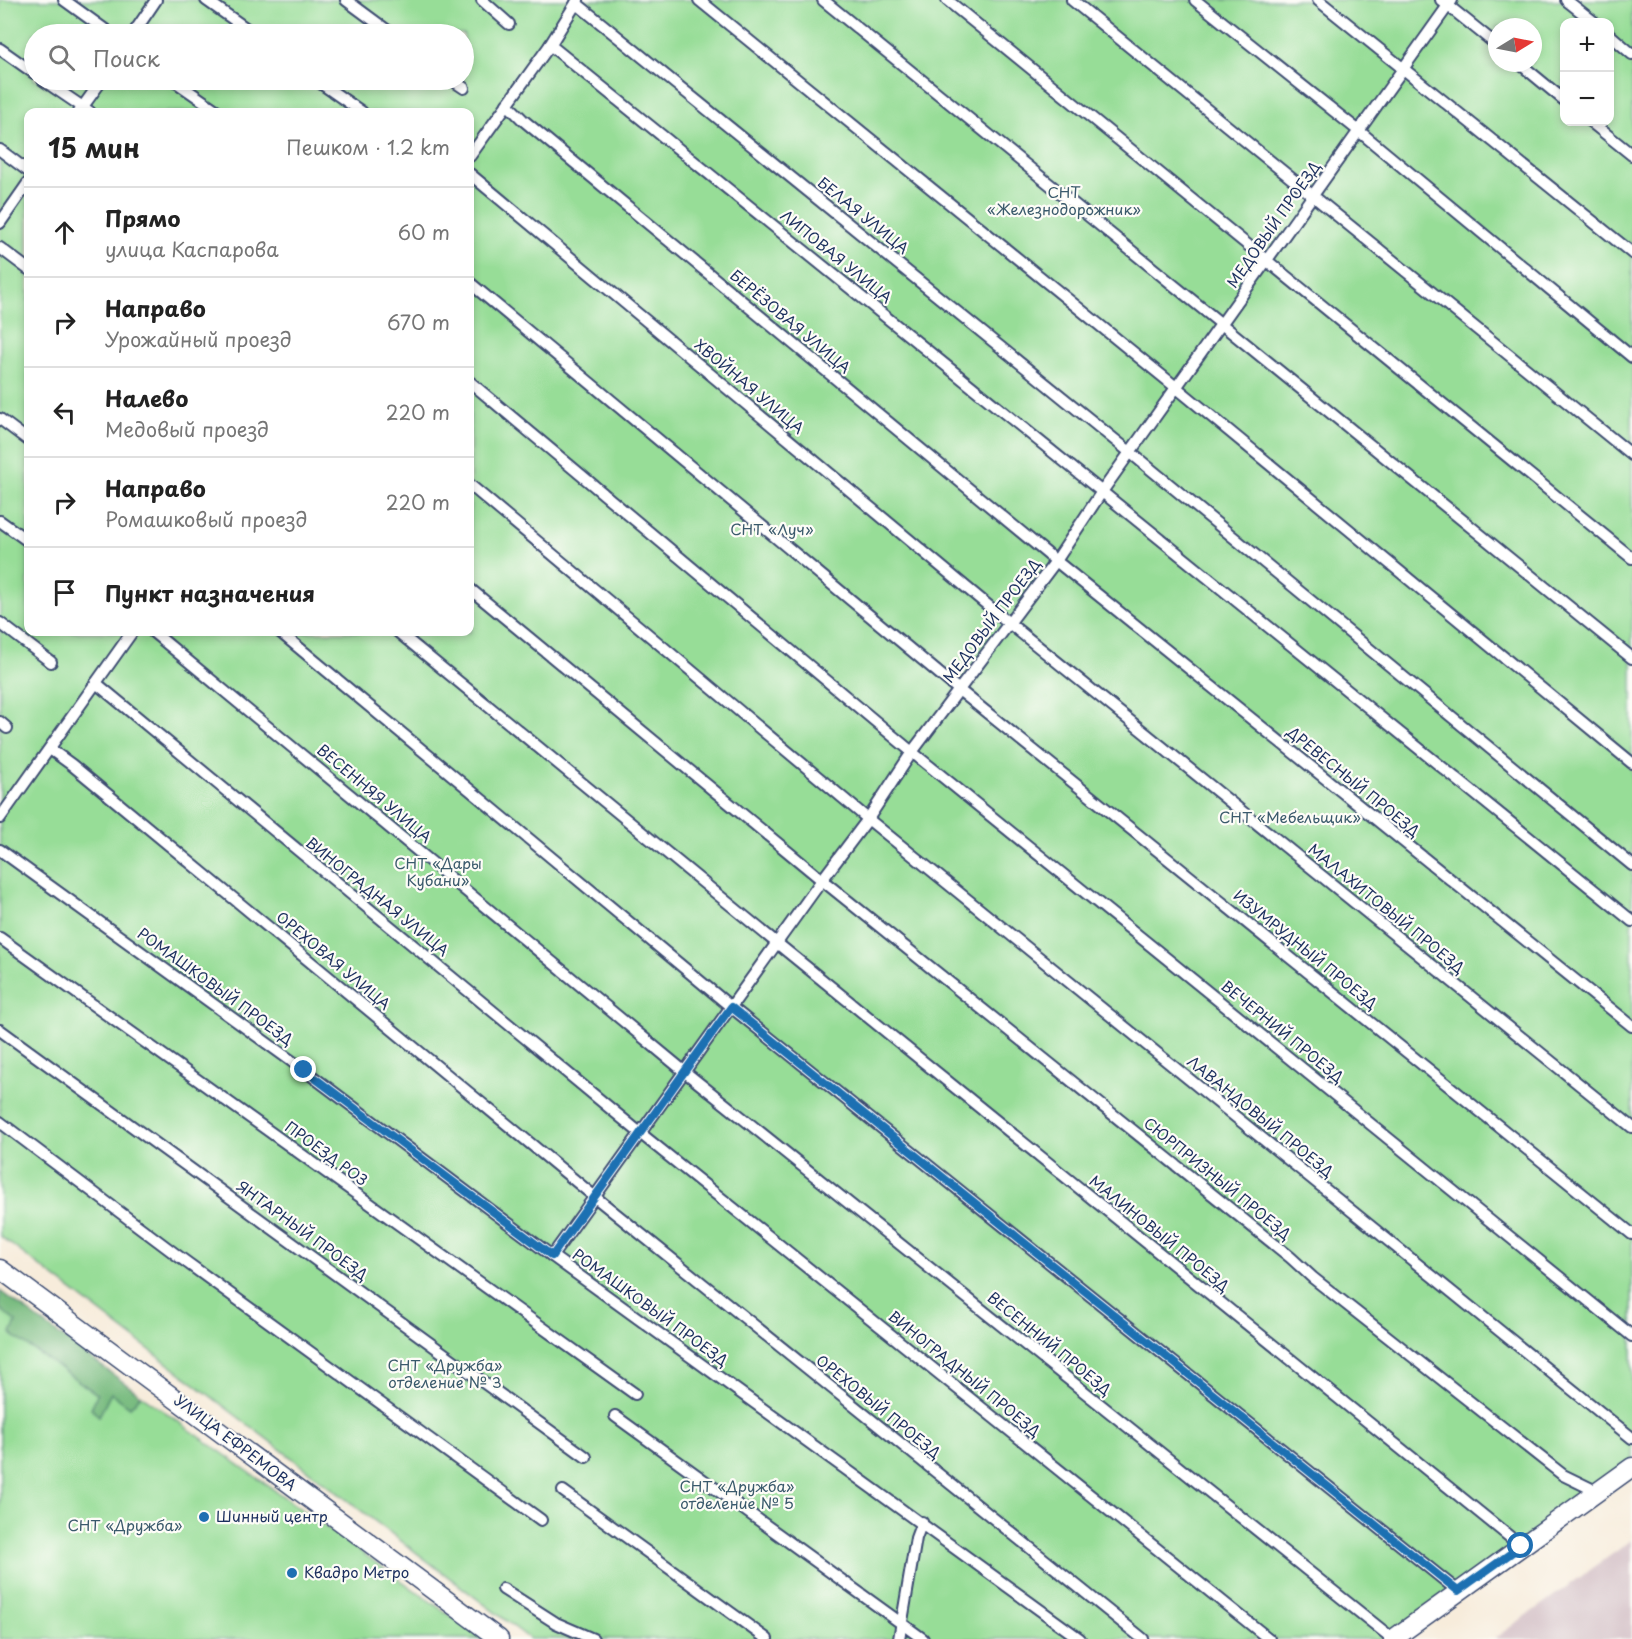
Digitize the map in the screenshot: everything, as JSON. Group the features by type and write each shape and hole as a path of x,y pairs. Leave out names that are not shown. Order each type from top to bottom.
{"main road":[{"name":"УЛИЦА ЕФРЕМОВА","path":"0,1269 499,1639"},
{"path":"1393,1639 1632,1467"}],"street":[{"path":"64,0 97,24"},
{"path":"140,24 156,0"},
{"path":"206,0 240,24"},
{"path":"346,0 378,24"},
{"path":"482,0 509,24"},
{"path":"699,0 1177,388 1632,763"},
{"path":"823,0 1632,658"},
{"path":"947,0 1632,558"},
{"path":"1072,0 1632,455"},
{"path":"1195,0 1359,131 1632,357"},
{"path":"1318,0 1632,253"},
{"path":"1566,0 1589,18"},
{"path":"474,150 550,45 577,2"},
{"name":"БЕЛАЯ УЛИЦА","path":"577,2 1632,865"},
{"path":"1447,2 1488,37"},
{"name":"МЕДОВЫЙ ПРОЕЗД","path":"552,1256 868,819 912,752 1056,561 1101,493 1223,325 1447,2"},
{"path":"1614,38 1632,54"},
{"name":"ЛИПОВАЯ УЛИЦА","path":"550,45 1632,921"},
{"path":"0,49 24,66"},
{"path":"1530,72 1560,97"},
{"path":"56,90 80,108"},
{"path":"86,108 96,90"},
{"path":"187,90 213,108"},
{"path":"330,90 356,108"},
{"name":"БЕРЁЗОВАЯ УЛИЦА","path":"507,104 523,120 1056,561"},
{"path":"1596,126 1632,155"},
{"path":"0,150 24,168"},
{"name":"ХВОЙНАЯ УЛИЦА","path":"474,177 1009,623"},
{"path":"0,223 24,189"},
{"path":"0,248 24,266"},
{"name":"ИЗУМРУДНЫЙ ПРОЕЗД","path":"474,286 959,690 1632,1233"},
{"name":"ВЕЧЕРНИЙ ПРОЕЗД","path":"474,385 912,752 1632,1335"},
{"path":"0,418 24,437"},
{"name":"ЛАВАНДОВЫЙ ПРОЕЗД","path":"474,488 868,819 1632,1438"},
{"path":"0,521 24,538"},
{"name":"ДРЕВЕСНЫЙ ПРОЕЗД","path":"1056,561 1632,1026"},
{"name":"СЮРПРИЗНЫЙ ПРОЕЗД","path":"474,593 822,880 1290,1257 1322,1286 1563,1475 1598,1492"},
{"path":"0,623 51,662"},
{"name":"МАЛАХИТОВЫЙ ПРОЕЗД","path":"1009,623 1632,1127"},
{"path":"0,818 129,636"},
{"name":"ВЕСЕННЯЯ УЛИЦА","path":"158,636 685,1072"},
{"path":"284,636 731,1007 1458,1591"},
{"name":"МАЛИНОВЫЙ ПРОЕЗД","path":"403,636 778,944 1521,1546"},
{"name":"ВИНОГРАДНАЯ УЛИЦА","path":"96,683 640,1133"},
{"name":"ОРЕХОВАЯ УЛИЦА","path":"50,749 595,1197"},
{"name":"РОМАШКОВЫЙ ПРОЕЗД","path":"0,850 304,1070 552,1256 922,1522 1080,1639"},
{"name":"ПРОЕЗД РОЗ","path":"0,938 635,1394"},
{"name":"ЯНТАРНЫЙ ПРОЕЗД","path":"0,1030 586,1457"},
{"name":"ВЕСЕННИЙ ПРОЕЗД","path":"685,1072 1393,1639"},
{"path":"0,1122 178,1256 541,1520"},
{"name":"ВИНОГРАДНЫЙ ПРОЕЗД","path":"640,1133 1269,1639"},
{"name":"ОРЕХОВЫЙ ПРОЕЗД","path":"595,1197 1143,1639"},
{"path":"615,1416 923,1639"},
{"path":"563,1491 767,1639"},
{"path":"899,1639 916,1538 922,1522"},
{"path":"504,1589 556,1623 593,1639"}],"shaded area":[{"path":"1632,1540 1632,1639 1495,1639 1495,1638"}],"green space":[{"path":"0,0 1632,0 1632,1467 1393,1639 530,1639 0,1236"},
{"path":"0,1291 141,1395 130,1407 111,1393 99,1416 91,1409 97,1394 11,1334 16,1322 0,1309"},
{"name":"СНТ «Дружба»","path":"0,1309 17,1322 11,1334 97,1394 99,1416 111,1393 130,1407 141,1395 483,1639 0,1639"}],"place":[{"name":"Шинный центр","path":"204,1517"},
{"name":"Квадро Метро","path":"292,1573"}],"route":[{"path":"304,1070 552,1256 731,1007 1458,1591 1521,1546"}],"park label":[{"name":"СНТ «Железнодорожник»","path":"1064,202"},
{"name":"СНТ «Луч»","path":"772,530"},
{"name":"СНТ «Мебельщик»","path":"1290,818"},
{"name":"СНТ «Дары Кубани»","path":"438,872"},
{"name":"СНТ «Дружба» отделение № 3","path":"445,1374"},
{"name":"СНТ «Дружба» отделение № 5","path":"737,1496"}]}
